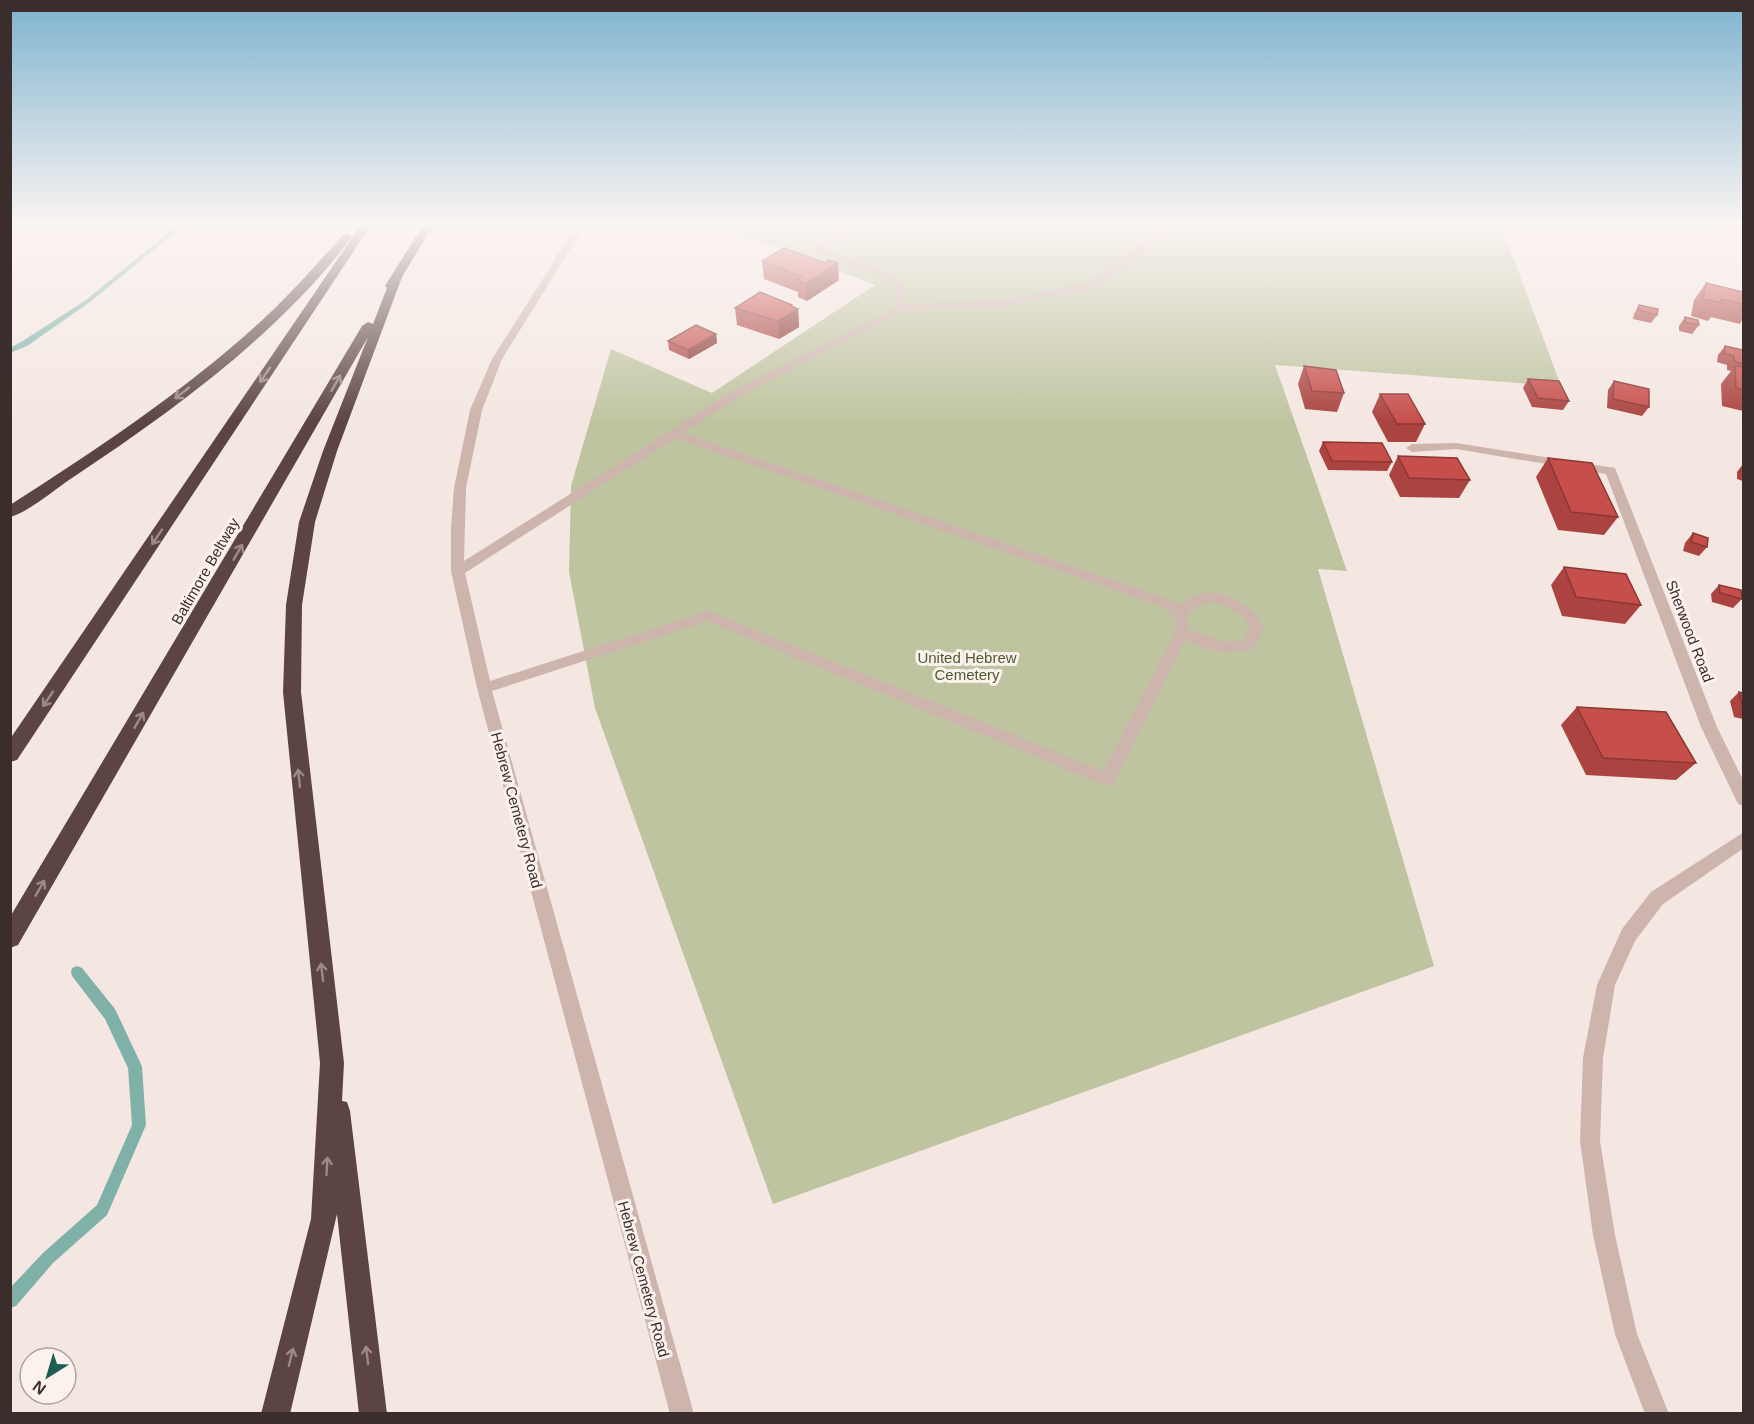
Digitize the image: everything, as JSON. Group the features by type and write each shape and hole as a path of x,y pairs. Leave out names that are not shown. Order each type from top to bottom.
{"highway":[{"path":"10,512 162,408 225,360 264,325 298,288"},
{"path":"10,755 323,288"},
{"name":"Baltimore Beltway","path":"10,938 390,288"},
{"path":"374,1413 332,1063 292,692 294,605 307,522 330,451 393,288"},
{"path":"275,1413 324,1219 332,1063"}],"street":[{"name":"Hebrew Cemetery Road","path":"541,288 497,359 476,410 460,488 457,528 458,571 484,688 656,1325 682,1413"},
{"path":"900,288 902,308"},
{"path":"458,571 739,392 902,308 1005,303 1078,288"},
{"path":"484,688 708,616 1107,779 1182,633 1184,621 1180,612 1166,603 673,433"},
{"name":"Sherwood Road","path":"1412,448 1456,446 1611,471 1709,727 1743,799"},
{"path":"1180,612 1192,602 1215,598 1244,609 1254,618 1257,627 1250,644 1239,649 1205,644 1182,633"},
{"path":"1657,1413 1626,1334 1604,1235 1590,1141 1593,1058 1606,985 1628,935 1657,898 1743,839"}],"green space":[{"name":"United Hebrew Cemetery","path":"870,288 1525,288 1561,386 1275,365 1347,571 1318,569 1434,966 773,1204 595,708 569,572 571,486 611,349 712,393"}],"building":[{"path":"1705,288 1728,288 1743,292 1743,304 1721,299 1721,303 1703,299"},
{"path":"760,292 798,309 778,321 735,308"},
{"path":"1639,305 1658,309 1657,315 1638,310"},
{"path":"1685,317 1698,320 1699,325 1685,322"},
{"path":"696,325 716,334 688,350 668,341"},
{"path":"1725,346 1743,350 1743,364 1734,361 1734,356 1724,353"},
{"path":"1304,366 1336,370 1344,393 1312,391"},
{"path":"1735,366 1743,367 1743,390 1736,388"},
{"path":"1528,379 1559,381 1569,401 1538,398"},
{"path":"1614,381 1649,389 1649,407 1613,399"},
{"path":"1380,394 1408,394 1425,424 1397,424"},
{"path":"1323,442 1382,443 1392,462 1332,461"},
{"path":"1398,456 1457,458 1470,480 1409,478"},
{"path":"1548,458 1592,463 1618,517 1571,512"},
{"path":"1693,533 1708,538 1707,547 1691,542"},
{"path":"1564,567 1626,574 1641,605 1576,597"},
{"path":"1719,585 1741,590 1742,599 1720,593"},
{"path":"1739,692 1743,693 1743,707"},
{"path":"1577,707 1666,712 1696,763 1603,758"}],"waterway":[{"path":"10,351 24,344 103,288"},
{"path":"10,1300 48,1258 102,1210 139,1125 135,1067 110,1014 77,972"}]}
